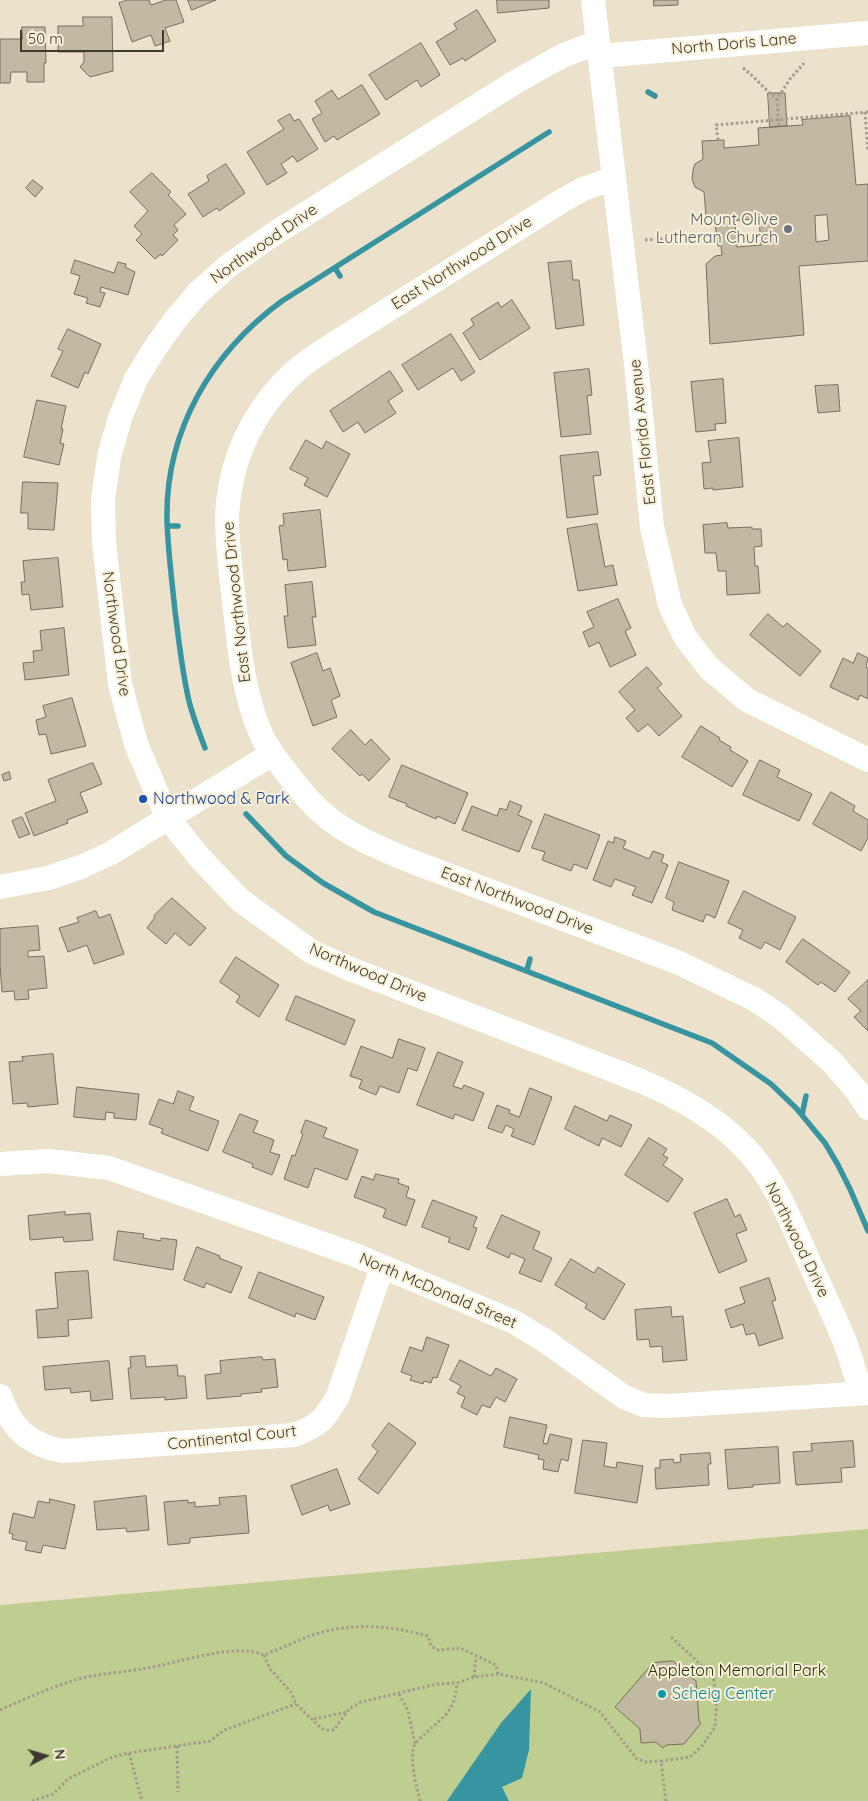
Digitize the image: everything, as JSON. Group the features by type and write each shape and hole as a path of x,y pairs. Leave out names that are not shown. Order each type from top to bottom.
{"street":[{"name":"East Florida Avenue","path":"594,0 636,364 652,527 670,605 686,637 709,668 747,700 868,760"},
{"name":"North Doris Lane","path":"599,49 868,33"},
{"name":"Northwood Drive","path":"599,49 562,56 517,81 272,235 228,266 198,293 174,320 136,379 120,418 109,458 103,500 104,543 120,684 136,744 167,817 200,858 240,900 312,952 350,969 641,1081 694,1107 722,1127 747,1149 768,1178 790,1219 865,1393"},
{"name":"East Northwood Drive","path":"614,178 583,189 560,202 332,345 298,369 259,411 243,443 232,478 227,518 244,681 261,734 272,754 311,802 345,830 366,842 403,858 677,962 754,999 781,1017 832,1062 868,1108"},
{"path":"0,887 42,880 81,867 111,853 272,754"},
{"name":"North McDonald Street","path":"0,1164 48,1161 109,1168 355,1255 514,1322 544,1340 624,1397 644,1405 667,1406 865,1393"},
{"name":"Continental Court","path":"0,1396 5,1410 15,1426 28,1439 46,1448 63,1451 294,1435 315,1427 327,1415 338,1396 382,1267"}],"path":[{"path":"780,126 777,99 790,78 804,62"},
{"path":"743,68 777,99"},
{"path":"718,140 716,125 866,112 868,152"},
{"path":"645,240 717,235"},
{"path":"0,1710 44,1690 84,1678 240,1650 264,1655 312,1635 350,1627 400,1628 428,1636 431,1646 438,1650 460,1648 496,1665 498,1674"},
{"path":"264,1655 270,1668 291,1692 296,1704 314,1719 321,1728 327,1730 334,1730 349,1709 361,1702 437,1684 457,1683 474,1677 498,1674 544,1683 600,1712 637,1759 646,1762 690,1757 702,1746 715,1727 717,1698 713,1676 671,1637"},
{"path":"474,1677 476,1656"},
{"path":"415,1744 437,1722 448,1715 455,1700 457,1683"},
{"path":"399,1694 408,1710 415,1744 413,1754 414,1773 420,1801"},
{"path":"32,1801 54,1794 68,1779 110,1758 129,1753 210,1741 224,1730 296,1704"},
{"path":"314,1719 347,1712"},
{"path":"177,1746 178,1792"},
{"path":"129,1753 142,1801"},
{"path":"661,1761 666,1801"}],"green space":[{"name":"Appleton Memorial Park","path":"868,1529 868,1801 0,1801 0,1605"}],"water":[{"path":"531,1689 529,1750 522,1778 502,1787 509,1801 447,1801 501,1723"}],"building":[{"path":"128,0 149,0 151,5 166,0 176,0 184,22 165,28 170,41 155,46 151,35 132,42 119,3"},
{"path":"188,0 216,0 192,10"},
{"path":"497,0 549,0 549,8 498,13"},
{"path":"654,0 678,0 678,5 654,6"},
{"path":"477,10 496,41 465,61 463,58 450,65 436,42 457,29 454,24"},
{"path":"83,17 112,17 113,71 90,77 80,67 84,62 84,52 58,52 58,26 83,26"},
{"path":"22,27 45,27 46,63 44,63 44,82 27,82 27,72 11,72 10,83 0,83 0,39 22,39"},
{"path":"421,43 440,75 421,87 417,80 386,100 369,75"},
{"path":"362,85 380,114 337,140 334,136 325,142 312,119 322,113 315,101 332,90 338,99"},
{"path":"768,93 785,93 787,126 770,127"},
{"path":"290,114 294,121 299,119 318,149 297,162 293,156 281,164 287,173 267,185 247,152 284,129 278,121"},
{"name":"Mount Olive Lutheran Church","path":"850,116 856,185 868,184 868,261 799,266 804,335 710,344 706,264 715,256 722,255 721,246 718,246 715,224 719,223 719,215 706,216 704,192 695,187 692,179 695,164 703,159 702,141 724,140 724,148 759,145 758,128 803,125 802,120","holes":["827,215 829,240 816,242 815,216","759,219 761,245 737,247 735,221"]},
{"path":"226,164 245,193 219,211 217,208 203,217 188,194 209,181 207,176"},
{"path":"152,173 171,192 168,195 186,214 174,225 178,230 173,235 178,240 162,256 161,254 155,259 136,240 142,234 134,226 148,211 130,192"},
{"path":"33,180 43,188 35,197 26,188"},
{"path":"75,260 114,273 118,262 126,264 125,267 135,272 128,295 101,287 100,292 105,293 100,307 86,303 88,298 74,294 80,276 71,273"},
{"path":"571,261 573,280 579,280 584,325 556,329 548,263"},
{"path":"512,300 530,328 480,360 463,333 474,325 471,319 498,302 501,307"},
{"path":"68,329 101,344 88,374 85,372 78,388 51,376 63,351 58,349"},
{"path":"451,334 475,372 461,381 453,368 418,390 402,365"},
{"path":"589,369 592,395 587,396 591,434 561,437 554,373"},
{"path":"390,371 403,391 388,401 396,413 365,433 358,422 343,432 330,411"},
{"path":"723,379 726,423 715,424 716,430 696,432 691,382"},
{"path":"838,385 840,411 818,413 815,386"},
{"path":"37,400 66,406 60,443 64,444 59,465 24,457"},
{"path":"739,438 743,487 704,489 702,463 711,462 708,441"},
{"path":"306,440 322,449 326,441 350,454 327,497 304,485 308,478 290,469"},
{"path":"598,452 601,475 593,476 598,514 567,518 560,456"},
{"path":"23,482 58,483 54,530 28,529 28,513 21,513"},
{"path":"320,510 326,567 288,571 287,559 283,560 279,526 284,525 283,514"},
{"path":"727,523 728,528 752,527 752,529 761,529 762,546 754,547 755,566 758,566 760,593 727,595 726,571 718,571 716,553 705,553 703,525"},
{"path":"597,524 605,567 613,565 617,585 578,591 567,529"},
{"path":"58,558 63,607 31,610 29,594 22,595 21,582 25,582 23,561"},
{"path":"312,582 316,617 312,617 316,645 288,648 284,616 288,616 285,585"},
{"path":"618,599 631,628 625,631 636,655 610,667 599,642 589,647 583,632 594,627 587,612"},
{"path":"768,614 783,627 787,623 821,651 800,676 750,635"},
{"path":"64,628 69,675 25,680 23,663 34,662 33,651 42,650 40,631"},
{"path":"317,653 323,671 330,668 340,696 331,700 337,717 313,726 291,663"},
{"path":"858,653 868,658 866,667 868,668 868,699 860,695 858,700 830,687 843,658 853,663"},
{"path":"647,667 662,684 657,688 682,716 659,736 648,724 638,732 626,718 635,710 619,692"},
{"path":"72,698 86,746 51,754 46,734 39,735 36,720 46,717 43,706"},
{"path":"701,726 731,747 730,750 748,761 732,787 682,757"},
{"path":"351,730 365,745 371,739 390,759 369,781 362,774 360,776 332,749"},
{"path":"760,760 780,770 777,777 812,794 799,821 743,795"},
{"path":"93,763 102,784 80,793 88,812 67,820 68,823 34,836 25,813 56,801 48,780"},
{"path":"402,765 468,793 455,824 437,816 436,819 389,797"},
{"path":"9,772 11,779 4,781 2,775"},
{"path":"831,792 855,806 853,811 868,820 868,838 861,851 813,824"},
{"path":"510,801 522,806 518,815 532,821 519,852 462,830 472,806 497,816 500,808 506,810"},
{"path":"545,814 600,835 587,869 574,864 571,871 542,860 545,852 532,848"},
{"path":"22,817 30,834 19,838 12,821"},
{"path":"615,837 626,841 623,848 649,859 653,851 664,855 661,862 668,865 652,903 632,895 636,887 615,879 611,887 593,880 608,841 613,843"},
{"path":"679,862 729,881 715,918 706,914 703,922 672,910 674,902 666,898"},
{"path":"744,891 796,917 780,950 765,942 761,949 739,938 743,930 728,923"},
{"path":"172,898 206,928 190,946 175,933 166,944 147,928 154,916"},
{"path":"96,911 99,918 110,914 124,954 94,964 87,945 68,952 59,928 79,922 77,918"},
{"path":"38,926 40,950 28,951 28,957 44,956 47,988 28,990 29,999 15,1000 14,991 2,992 0,929"},
{"path":"803,939 850,972 835,992 821,982 818,985 786,962"},
{"path":"236,957 279,985 259,1017 236,1002 240,996 220,982"},
{"path":"868,980 868,1031 854,1017 861,1011 848,999"},
{"path":"296,996 355,1020 345,1045 286,1020"},
{"path":"399,1039 425,1048 417,1071 408,1068 399,1093 380,1086 376,1095 359,1088 362,1080 350,1076 361,1046 392,1058"},
{"path":"438,1052 463,1062 453,1086 462,1089 464,1085 484,1093 473,1121 455,1114 453,1119 417,1105"},
{"path":"53,1054 58,1104 28,1107 27,1103 13,1104 9,1062 23,1061 22,1057"},
{"path":"77,1087 139,1094 136,1120 114,1118 114,1113 106,1112 105,1120 74,1117"},
{"path":"530,1088 552,1097 534,1145 511,1136 514,1129 506,1125 502,1133 488,1128 497,1105 510,1110 509,1113 519,1117"},
{"path":"178,1091 194,1097 189,1110 219,1121 208,1151 161,1133 163,1129 149,1124 159,1099 173,1104"},
{"path":"575,1106 607,1121 610,1115 632,1125 621,1147 602,1138 599,1146 565,1129"},
{"path":"240,1114 258,1121 253,1132 274,1140 270,1152 280,1155 272,1175 252,1167 253,1164 223,1152"},
{"path":"306,1120 327,1128 323,1137 358,1150 347,1180 315,1168 308,1188 284,1179 292,1155 295,1156"},
{"path":"649,1138 667,1149 663,1155 668,1158 663,1165 683,1179 668,1202 625,1175"},
{"path":"376,1174 399,1179 398,1183 409,1187 406,1197 415,1200 406,1226 383,1217 386,1209 354,1197 362,1176 373,1180"},
{"path":"727,1199 735,1217 740,1214 747,1230 736,1234 747,1261 719,1273 694,1213"},
{"path":"433,1200 477,1217 473,1227 477,1228 469,1250 448,1242 450,1238 422,1227"},
{"path":"65,1212 65,1215 90,1213 93,1240 64,1242 63,1237 30,1240 28,1216"},
{"path":"502,1215 540,1232 533,1249 552,1258 541,1282 519,1273 525,1259 511,1253 509,1258 487,1248"},
{"path":"118,1231 144,1234 143,1238 161,1241 161,1238 177,1240 173,1270 114,1260"},
{"path":"197,1247 242,1267 231,1293 206,1283 204,1288 184,1280"},
{"path":"571,1259 594,1273 598,1267 625,1284 604,1320 585,1308 587,1304 555,1285"},
{"path":"88,1271 92,1318 68,1320 69,1336 38,1338 36,1310 58,1308 55,1273"},
{"path":"259,1272 324,1297 315,1320 296,1313 295,1317 249,1298"},
{"path":"769,1278 776,1300 772,1301 783,1338 759,1346 755,1333 746,1335 743,1324 731,1328 725,1310 745,1303 740,1288"},
{"path":"671,1307 672,1317 683,1316 687,1360 663,1362 662,1346 650,1347 649,1339 637,1340 635,1310"},
{"path":"427,1337 449,1345 437,1378 433,1377 431,1383 424,1381 423,1384 410,1380 412,1376 401,1372 410,1347 422,1351"},
{"path":"145,1356 146,1367 177,1365 178,1376 185,1376 187,1398 165,1400 165,1397 131,1399 128,1368 131,1368 130,1357"},
{"path":"262,1357 263,1360 275,1359 278,1387 261,1389 262,1392 241,1394 241,1396 207,1399 205,1375 221,1373 220,1361"},
{"path":"460,1360 491,1376 496,1368 517,1379 505,1402 496,1397 490,1408 482,1405 477,1415 461,1407 465,1397 457,1393 461,1386 450,1380"},
{"path":"109,1361 113,1399 91,1401 90,1391 71,1393 70,1388 45,1390 43,1367"},
{"path":"510,1417 547,1425 543,1443 547,1444 550,1434 572,1439 568,1461 561,1459 558,1472 543,1469 544,1460 538,1459 539,1455 504,1447"},
{"path":"389,1423 416,1443 378,1494 358,1479 378,1451 372,1446"},
{"path":"583,1440 607,1443 604,1466 616,1468 617,1462 643,1466 637,1503 575,1493"},
{"path":"853,1441 855,1467 841,1468 842,1482 796,1485 793,1452 812,1451 811,1444"},
{"path":"778,1447 780,1483 728,1489 725,1450"},
{"path":"710,1453 711,1464 708,1464 709,1485 656,1489 655,1468 660,1468 660,1460 673,1459 674,1463 681,1462 680,1455"},
{"path":"337,1469 350,1504 330,1511 328,1505 302,1515 291,1486"},
{"path":"146,1496 149,1530 127,1532 126,1528 97,1530 94,1502"},
{"path":"246,1496 249,1533 190,1538 190,1543 168,1545 164,1502 188,1500 188,1503 195,1502 195,1507 220,1505 219,1498"},
{"path":"50,1499 75,1505 65,1549 43,1545 41,1553 25,1550 27,1542 12,1539 13,1534 9,1533 13,1513 34,1518 38,1501 49,1503"},
{"name":"Scheig Center","path":"673,1661 696,1681 699,1721 701,1723 684,1744 666,1745 663,1748 656,1742 641,1743 640,1729 615,1707 653,1663"}],"waterway":[{"path":"648,92 655,96"},
{"path":"205,748 196,724 184,679 175,611 167,521 168,488 174,456 184,426 197,397 214,370 234,345 282,301 549,132"},
{"path":"335,268 340,276"},
{"path":"168,526 178,526"},
{"path":"246,814 286,856 323,883 374,912 712,1043 771,1084 796,1108 825,1143 838,1165 868,1231"},
{"path":"527,970 530,959"},
{"path":"802,1115 806,1096"}],"place":[{"name":"Mount Olive Lutheran Church","path":"788,229"},
{"name":"Northwood & Park","path":"143,799"},
{"name":"Scheig Center","path":"662,1694"}]}
